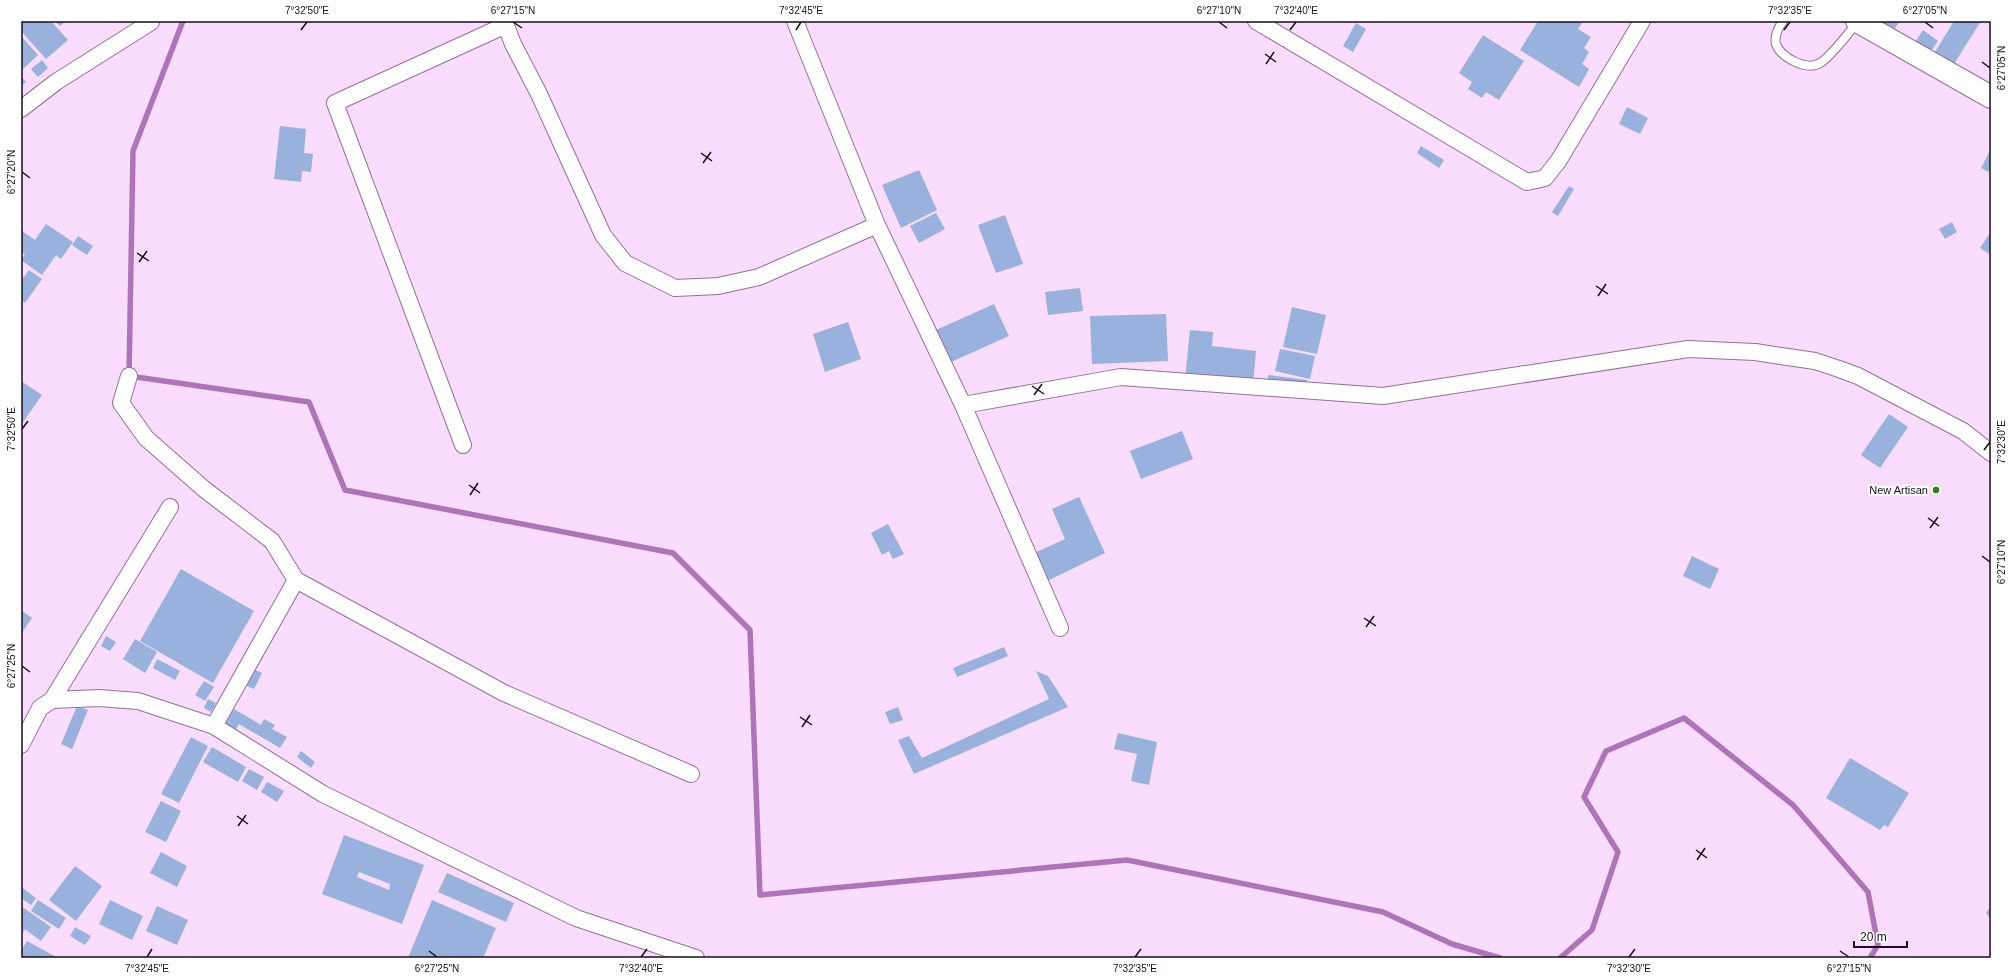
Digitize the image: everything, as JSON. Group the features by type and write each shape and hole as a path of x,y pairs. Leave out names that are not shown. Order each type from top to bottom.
{"main road":[{"path":"1857,21 1991,97"}],"street":[{"path":"795,21 877,224 963,406 1060,628"},
{"path":"1256,21 1527,182 1545,178 1559,160 1642,21"},
{"path":"21,109 56,82 151,22"},
{"path":"463,444 335,103 505,23 603,235 625,263 675,288 718,286 759,277 877,224"},
{"path":"963,406 1121,377 1383,396 1688,349 1768,354 1815,361 1839,369 1858,376 1963,431 1991,453"},
{"path":"129,376 121,403 146,438 204,489 272,541 296,580 504,692 691,774"},
{"path":"21,745 40,708 52,700 170,507"},
{"path":"214,726 296,580"},
{"path":"52,700 99,698 138,701 214,726 323,794 576,918 696,958"}],"lane":[{"path":"1783,21 1776,36 1776,45 1781,52 1801,66 1812,66 1821,63 1857,21"}],"building":[{"path":"21,21 51,21 68,40 46,59 21,31"},
{"path":"55,21 66,21 60,26"},
{"path":"1538,21 1583,21 1578,29 1591,37 1584,48 1589,52 1582,64 1589,69 1579,87 1520,50"},
{"path":"1877,21 1900,21 1893,31"},
{"path":"1954,21 1981,21 1954,64 1935,52"},
{"path":"1356,23 1366,29 1353,52 1343,46"},
{"path":"1923,30 1938,41 1929,54 1914,44"},
{"path":"1483,35 1524,61 1499,100 1486,92 1482,98 1468,89 1472,82 1459,73"},
{"path":"21,36 38,55 22,70 21,69"},
{"path":"42,60 48,68 38,77 31,69"},
{"path":"21,76 26,82 21,86"},
{"path":"1627,107 1648,118 1640,134 1619,124"},
{"path":"280,126 306,129 304,153 313,154 311,172 302,171 301,182 274,179"},
{"path":"1421,146 1444,160 1439,168 1417,153"},
{"path":"1991,149 1991,167 1988,172 1981,168"},
{"path":"919,170 937,210 901,228 882,185"},
{"path":"1569,186 1574,189 1558,216 1552,212"},
{"path":"936,213 945,229 919,243 910,226"},
{"path":"1005,215 1023,264 996,273 978,225"},
{"path":"1952,222 1957,232 1945,239 1939,229"},
{"path":"46,224 73,242 61,259 56,255 42,275 21,260 25,254 21,252 21,230 35,240"},
{"path":"1990,233 1991,234 1991,255 1980,248"},
{"path":"78,236 93,246 87,255 72,245"},
{"path":"29,270 42,279 25,303 21,300 21,281"},
{"path":"1080,288 1083,311 1048,315 1045,292"},
{"path":"994,304 1009,336 951,362 936,330"},
{"path":"1292,307 1326,315 1317,354 1283,347"},
{"path":"1166,314 1168,361 1092,364 1090,316"},
{"path":"848,322 861,359 825,372 813,334"},
{"path":"1190,330 1213,332 1212,346 1256,351 1253,385 1185,379"},
{"path":"1280,349 1315,356 1310,379 1275,371"},
{"path":"1268,375 1307,380 1306,389 1267,385"},
{"path":"21,381 42,395 21,425"},
{"path":"1889,414 1908,427 1880,468 1861,455"},
{"path":"1182,431 1193,459 1141,479 1130,451"},
{"path":"1079,497 1105,553 1045,582 1032,554 1065,539 1052,509"},
{"path":"888,524 904,554 893,559 889,551 882,555 871,533"},
{"path":"1692,556 1719,569 1710,589 1683,576"},
{"path":"181,569 254,611 213,683 140,641"},
{"path":"21,610 32,618 21,634"},
{"path":"106,636 116,642 110,651 101,646"},
{"path":"135,639 157,652 145,673 123,659"},
{"path":"1004,647 1008,656 957,677 953,668"},
{"path":"157,659 180,671 175,680 153,668"},
{"path":"253,669 262,673 254,689 245,685"},
{"path":"1036,671 1048,676 1068,707 914,774 898,740 909,736 922,758 1049,699"},
{"path":"204,681 214,687 205,701 195,695"},
{"path":"208,699 216,703 211,712 204,708"},
{"path":"77,706 88,710 72,749 61,744"},
{"path":"898,707 903,720 890,724 885,712"},
{"path":"234,709 261,725 264,719 275,725 272,729 287,737 280,748 239,724 233,734 223,727"},
{"path":"1118,733 1157,742 1149,785 1131,781 1137,754 1114,749"},
{"path":"191,737 208,746 179,803 161,794"},
{"path":"212,747 246,767 238,782 203,762"},
{"path":"301,751 315,762 311,768 297,757"},
{"path":"1850,758 1909,793 1888,827 1884,825 1880,830 1826,798"},
{"path":"249,769 264,777 257,790 242,781"},
{"path":"267,782 284,791 277,802 261,792"},
{"path":"161,801 181,811 166,842 145,832"},
{"path":"344,835 424,865 402,924 322,894","holes":["359,872 390,884 389,890 357,877"]},
{"path":"161,852 187,866 177,887 150,873"},
{"path":"75,866 102,886 76,921 49,900"},
{"path":"447,873 514,903 506,922 438,892"},
{"path":"21,887 36,898 31,905 21,898"},
{"path":"38,900 66,918 59,929 31,911"},
{"path":"110,900 143,916 132,940 99,924"},
{"path":"432,900 496,928 483,958 408,958"},
{"path":"21,906 51,927 41,941 25,929 21,935"},
{"path":"157,906 188,920 177,945 146,931"},
{"path":"1991,906 1991,919 1986,913"},
{"path":"75,927 91,936 85,945 70,936"},
{"path":"27,941 58,958 21,958 21,951"}],"waterway":[{"path":"183,21 133,151 129,376 309,402 345,490 673,553 750,630 760,895 1127,860 1383,912 1452,944 1500,958"},
{"path":"1560,958 1592,930 1618,852 1584,797 1606,751 1684,718 1793,805 1868,892 1878,945 1870,958"}],"place":[{"name":"New Artisan","path":"1936,490"}]}
